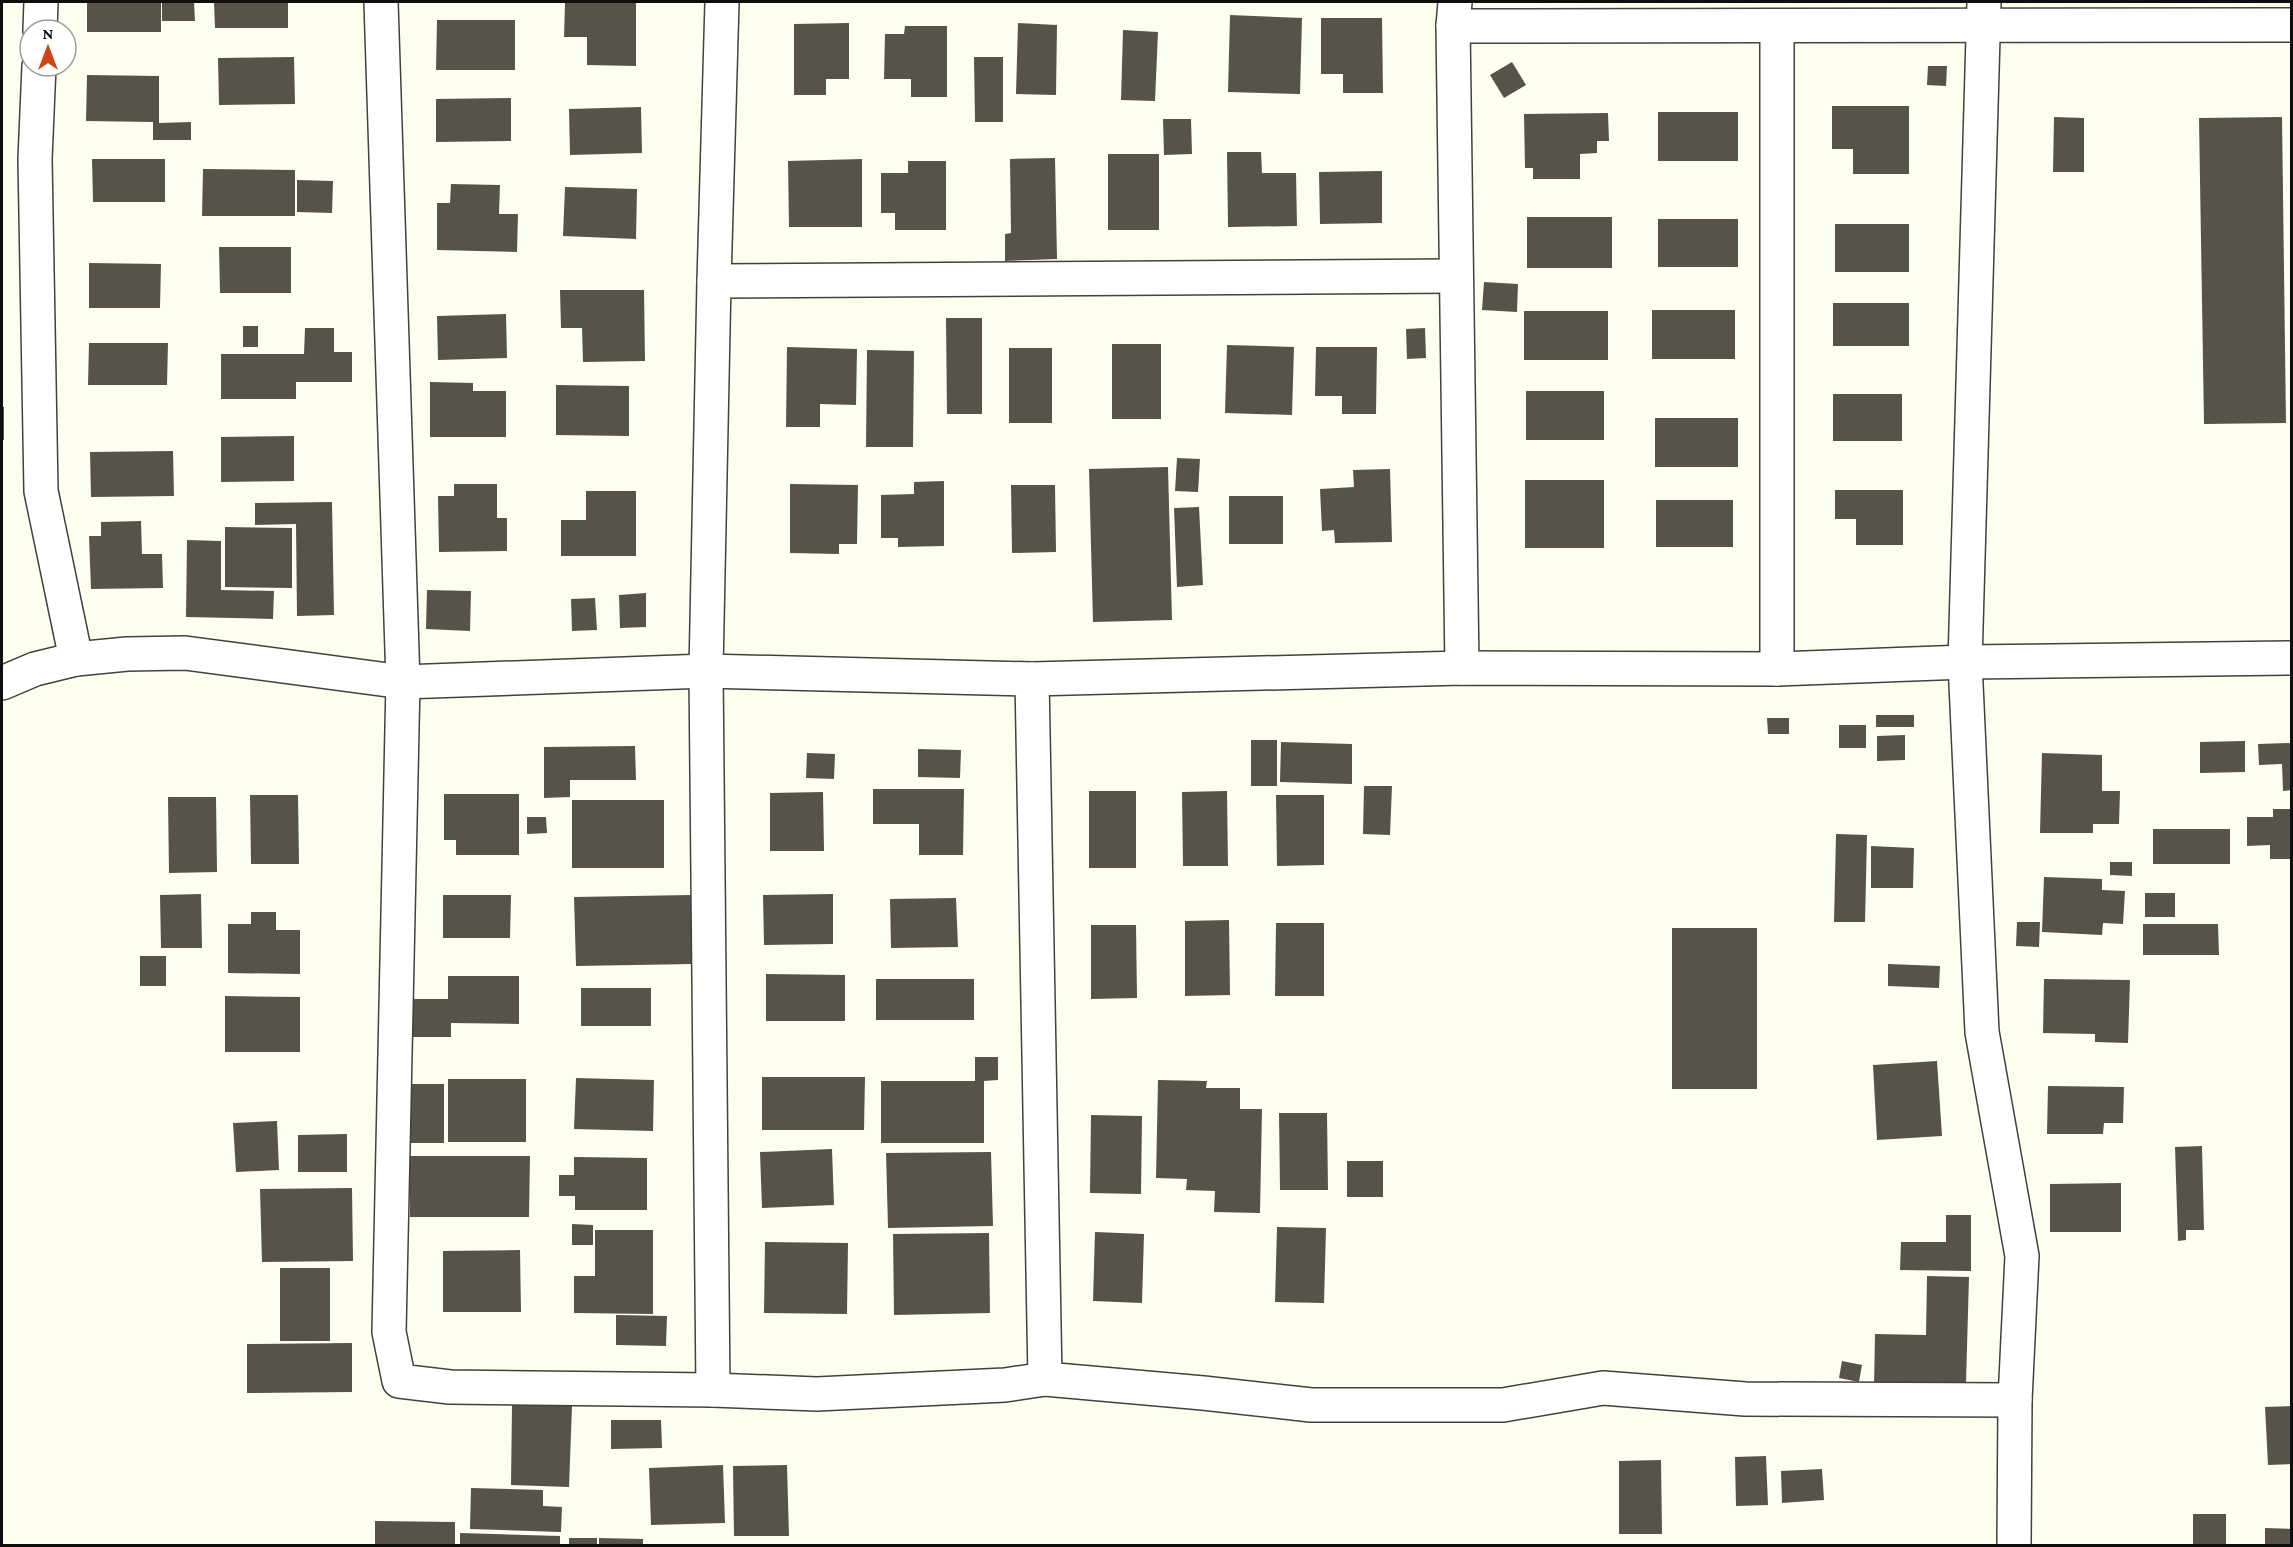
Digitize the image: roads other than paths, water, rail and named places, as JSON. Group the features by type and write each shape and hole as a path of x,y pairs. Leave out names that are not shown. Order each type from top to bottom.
{"street":[{"path":"40,18 41,2"},
{"path":"381,2 403,682 389,1332 399,1381 450,1387 713,1390 818,1394 1005,1385 1045,1379 1311,1405 1503,1405 1603,1388 1745,1399 2015,1400"},
{"path":"713,1390 706,671 722,2"},
{"path":"1462,668 1455,276 1454,14 1777,26 1984,14 2292,25"},
{"path":"1984,14 1965,662 1982,1032 2022,1256 2015,1400 2014,1545"},
{"path":"1777,26 1777,669"},
{"path":"38,78 35,159 41,491 76,659"},
{"path":"714,280 1455,276"},
{"path":"2,683 35,669 76,659 127,654 185,653 403,682 706,671 1032,679 1462,668 1777,669 1965,662 2292,658"},
{"path":"1032,679 1045,1379"}]}
